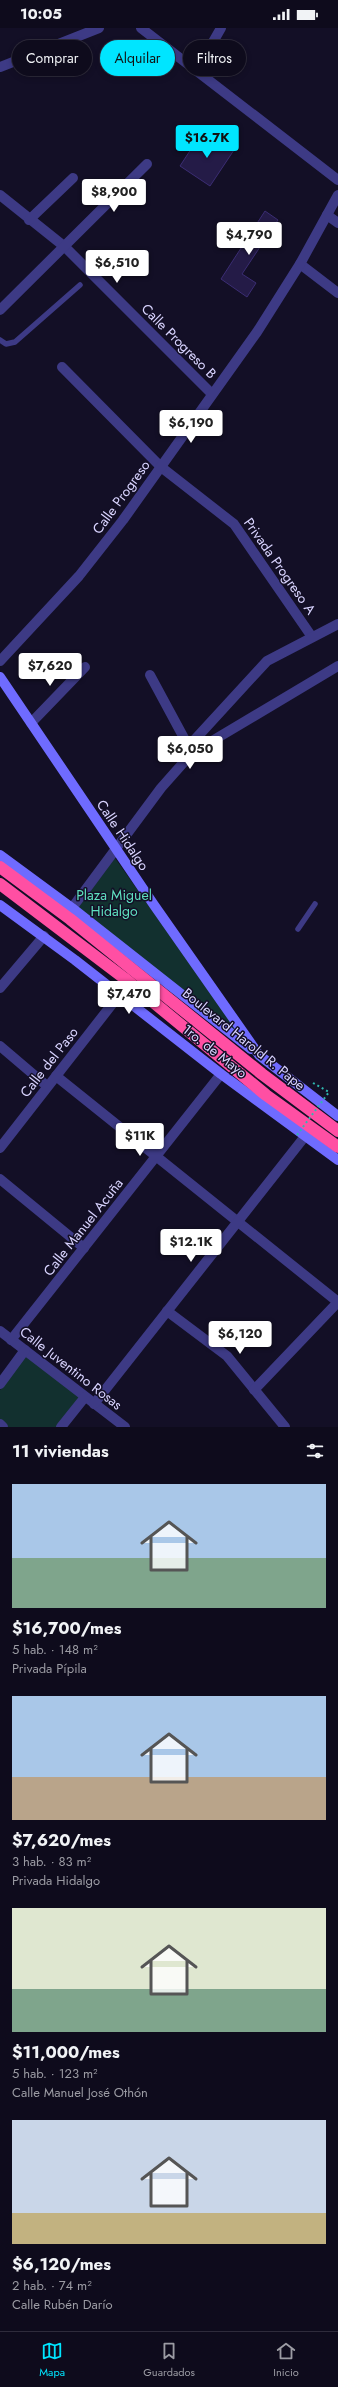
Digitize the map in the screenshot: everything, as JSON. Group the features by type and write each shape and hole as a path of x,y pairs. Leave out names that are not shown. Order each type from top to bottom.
{"highway":[{"name":"Boulevard Harold R. Pape","path":"0,867 70,919 299,1102 338,1131"},
{"name":"Boulevard Harold R. Pape","path":"0,884 49,919 291,1113 338,1147"}],"main road":[{"name":"Calle Hidalgo","path":"0,677 115,848 259,1055 338,1116"},
{"path":"0,855 72,908 259,1055"},
{"name":"1ro. de Mayo","path":"0,904 120,994 221,1074 338,1160"}],"street":[{"path":"0,67 99,28"},
{"path":"141,28 183,60"},
{"path":"214,40 221,28"},
{"path":"205,76 338,180"},
{"path":"0,310 147,164"},
{"path":"29,220 73,178"},
{"name":"Calle Progreso","path":"0,661 79,576 161,467 257,332 300,264 338,195"},
{"name":"Calle Progreso B","path":"1,197 65,247 212,394"},
{"path":"327,215 338,222"},
{"path":"300,264 338,293"},
{"name":"Privada Progreso A","path":"62,368 161,467 234,524 312,637"},
{"path":"72,908 115,848 190,750 264,664 275,656 338,624"},
{"path":"190,750 338,666"},
{"path":"31,722 85,667"},
{"path":"150,675 190,750"},
{"path":"0,988 44,936"},
{"name":"Calle del Paso","path":"0,1148 120,994"},
{"path":"0,1046 48,1086"},
{"name":"Calle Manuel Acuña","path":"11,1340 221,1074"},
{"path":"56,1076 239,1220 338,1302 254,1390"},
{"path":"94,1404 239,1220 302,1135"},
{"path":"0,1179 84,1248"},
{"path":"168,1311 227,1356 285,1427"},
{"name":"Calle Juventino Rosas","path":"0,1331 124,1427"},
{"path":"0,1384 25,1350"},
{"path":"61,1427 85,1397"},
{"path":"0,1424 3,1427"}],"lane":[{"path":"0,340 6,344 15,342 80,285"},
{"path":"298,929 316,904"}],"path":[{"path":"302,1135 329,1092"}],"green space":[{"name":"Plaza Miguel Hidalgo","path":"115,858 240,1035 78,908"},
{"path":"26,1356 81,1396 57,1427 8,1427 0,1421 0,1390"}],"building":[{"path":"210,133 234,150 210,186 180,166 197,140 202,144"},
{"path":"265,211 278,220 242,274 256,283 247,297 221,279"}]}
